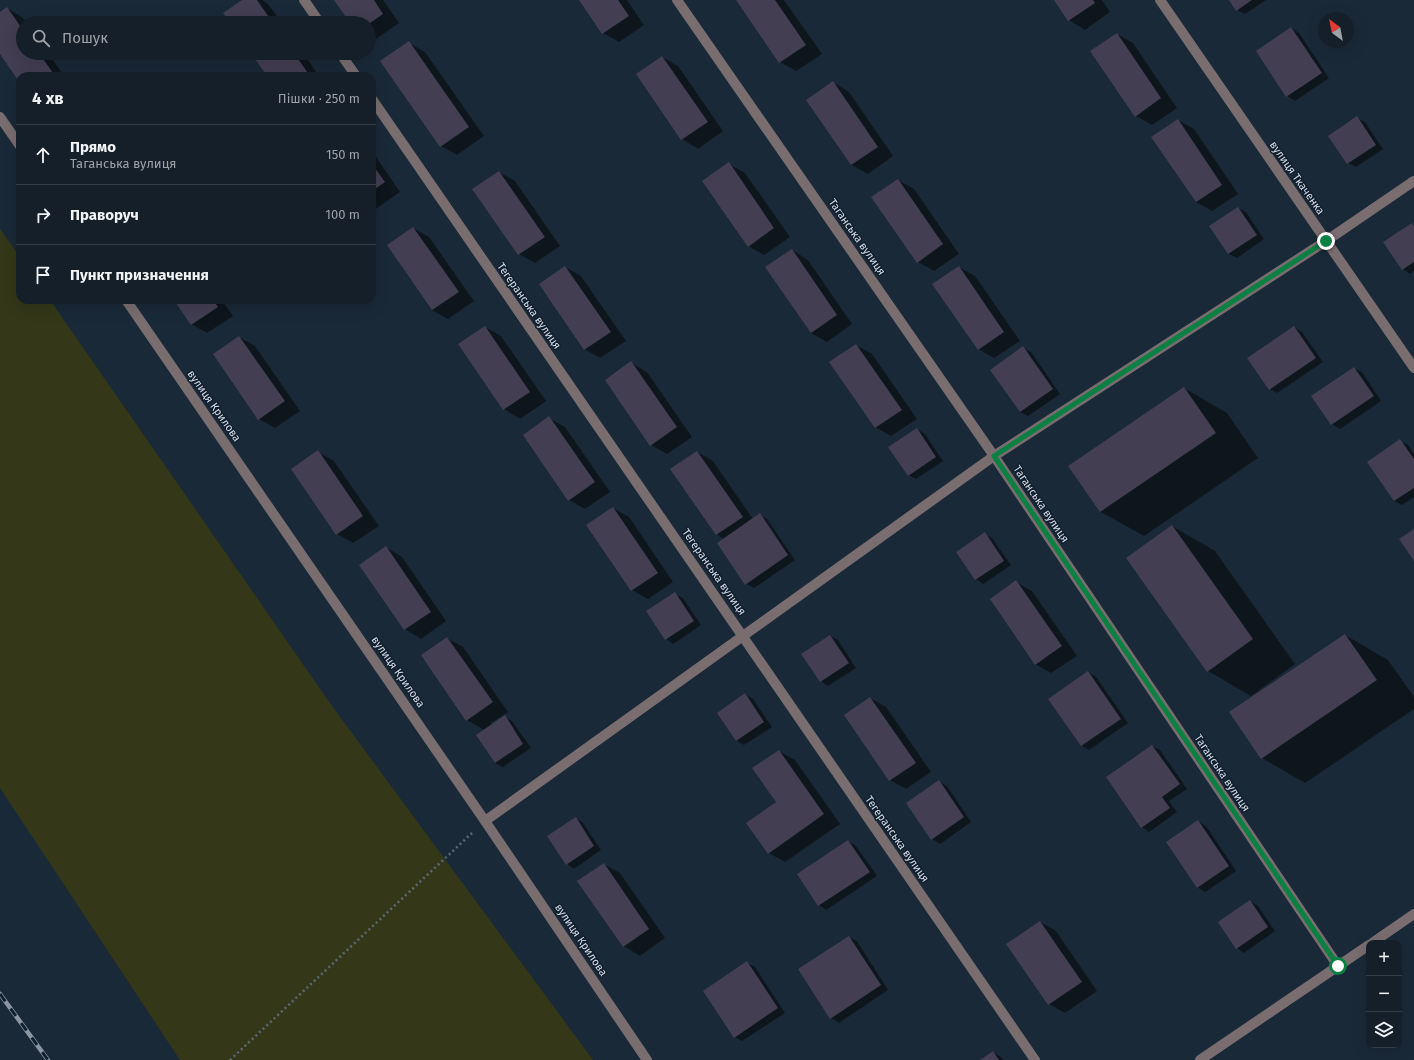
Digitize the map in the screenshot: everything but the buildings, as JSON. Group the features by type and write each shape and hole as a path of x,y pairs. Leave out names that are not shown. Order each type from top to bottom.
{"street":[{"path":"304,0 315,16"},
{"name":"Таганська вулиця","path":"677,0 994,456 1338,966"},
{"name":"вулиця Ткаченка","path":"1160,0 1414,368"},
{"path":"345,60 353,72"},
{"name":"Тегеранська вулиця","path":"376,105 1035,1060"},
{"path":"0,117 16,140"},
{"path":"486,821 994,456 1326,241 1414,181"},
{"name":"вулиця Крилова","path":"129,304 486,821 647,1060"},
{"path":"1376,940 1414,914"},
{"path":"1200,1060 1366,947"}],"path":[{"path":"230,1060 486,821"}],"green space":[{"path":"0,229 16,251 16,304 53,304 332,706 593,1060 180,1060 0,788"}],"railway":[{"path":"0,994 48,1060"}],"route":[{"path":"1326,241 994,456 1338,966"}]}
